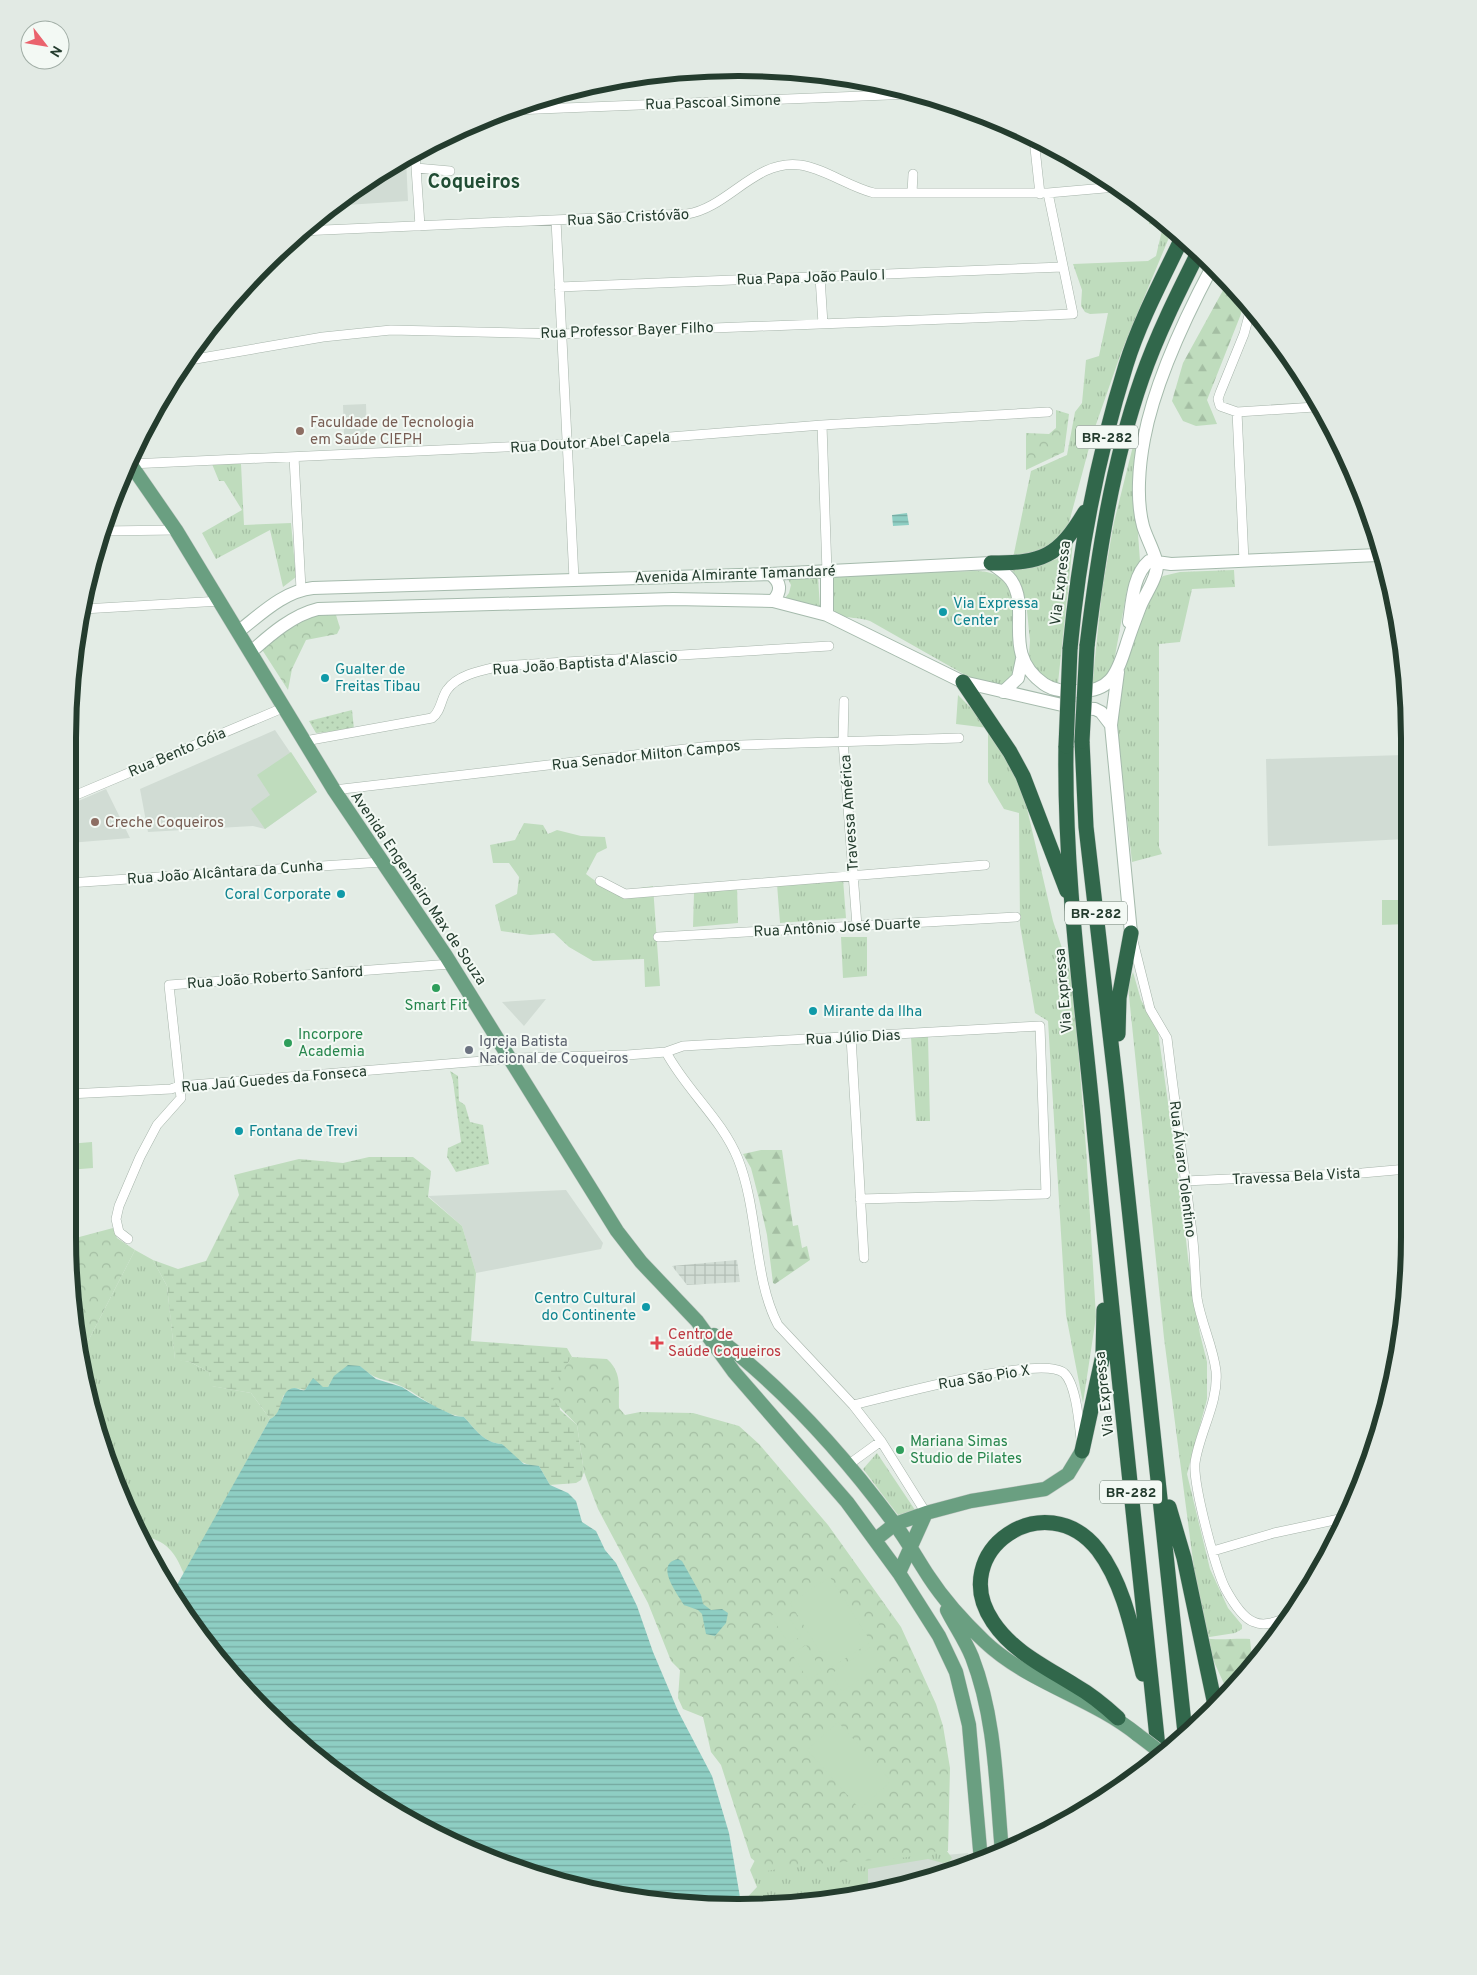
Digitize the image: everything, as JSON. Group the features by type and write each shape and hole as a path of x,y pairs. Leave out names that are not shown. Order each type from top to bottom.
{"highway":[{"name":"Via Expressa","path":"1157,1749 1073,904 1066,818 1066,746 1070,649 1076,583 1090,502 1126,364 1146,314 1179,245"},
{"name":"BR-282","path":"1184,1726 1158,1469 1086,827 1082,741 1088,646 1105,522 1142,377 1195,259"},
{"path":"991,563 1028,561 1044,557 1059,548 1071,534 1090,502"},
{"path":"963,682 1010,752 1023,776 1073,904"},
{"path":"1116,1086 1119,998 1132,933"},
{"path":"1082,1451 1103,1355 1104,1226"},
{"path":"1158,1469 1184,1558 1213,1698"},
{"path":"1118,1718 1085,1692 1018,1649 992,1620 985,1607 982,1576 985,1560 994,1545 1010,1531 1033,1522 1052,1523 1086,1538 1098,1550 1114,1580 1127,1614 1145,1684 1157,1750"}],"main road":[{"path":"1160,566 1148,544 1142,524 1141,475 1144,439 1176,344 1209,273"},
{"name":"Avenida Engenheiro Max de Souza","path":"134,469 176,530 240,631 334,790 451,964 589,1189 617,1231 641,1262 697,1321 754,1369 848,1465 895,1524 930,1578 962,1618 994,1650 1040,1680 1118,1718 1157,1749"},
{"path":"1022,659 1038,679 1057,690 1093,691 1107,684 1118,670 1126,644 1133,593 1137,579 1146,564 1160,566 1375,555"},
{"path":"991,563 1010,579 1018,599 1022,659 1018,678 1003,692"},
{"name":"Avenida Almirante Tamandaré","path":"240,631 278,601 301,589 827,572 991,563"},
{"path":"827,572 827,616"},
{"path":"770,574 780,586 778,595 773,601"},
{"path":"301,589 307,612"},
{"name":"Avenida Almirante Tamandaré","path":"252,651 281,627 307,612 321,609 672,599 773,601 827,616 963,682 1075,708 1095,709 1101,712 1111,725"},
{"name":"Rua Álvaro Tolentino","path":"1118,670 1111,725 1132,933"},
{"name":"Avenida Engenheiro Max de Souza","path":"697,1321 734,1372 831,1482 876,1539 939,1636 956,1672 969,1725 974,1755 980,1853"},
{"path":"876,1539 895,1524 926,1513 971,1501 1045,1489 1068,1474 1082,1451"},
{"path":"899,1572 926,1513"},
{"path":"930,1578 962,1634 982,1690 990,1722 1001,1844"}],"street":[{"name":"Rua Pascoal Simone","path":"532,109 892,95"},
{"path":"1036,147 1044,194 1063,267"},
{"path":"415,161 420,226"},
{"name":"Rua São Cristóvão","path":"313,231 699,212 712,207 758,174 799,164 813,168 857,189 874,193 1044,194 1106,188"},
{"path":"416,168 450,171"},
{"path":"912,193 913,174"},
{"path":"556,220 574,579"},
{"name":"Rua Papa João Paulo I","path":"559,287 1063,267"},
{"name":"Rua Professor Bayer Filho","path":"196,359 323,337 383,330 562,334 1073,314 1063,267"},
{"path":"820,277 823,324"},
{"path":"1249,317 1244,334 1218,399 1220,406 1237,412 1312,407"},
{"name":"Rua Doutor Abel Capela","path":"137,463 567,444 822,425 1048,412"},
{"path":"1237,412 1244,561"},
{"path":"822,425 827,572"},
{"path":"294,457 301,589"},
{"path":"110,531 176,530"},
{"path":"89,609 221,601"},
{"name":"Rua João Baptista d'Alascio","path":"305,741 432,718 438,712 445,694 453,683 479,672 502,666 829,646"},
{"name":"Travessa América","path":"844,701 843,741 857,926"},
{"name":"Rua Bento Góia","path":"76,795 285,707"},
{"name":"Rua Senador Milton Campos","path":"334,790 711,746 959,738"},
{"name":"Rua João Alcântara da Cunha","path":"76,882 382,862"},
{"path":"600,881 625,894 985,865"},
{"name":"Rua Antônio José Duarte","path":"658,938 1016,917"},
{"name":"Rua Álvaro Tolentino","path":"1132,933 1144,994 1150,1009 1167,1038 1198,1301 1213,1352 1216,1375 1214,1393 1195,1463 1195,1480 1213,1551 1225,1588 1238,1608 1252,1622 1268,1624 1277,1621"},
{"name":"Rua João Roberto Sanford","path":"180,1086 169,985 451,964"},
{"name":"Rua Júlio Dias","path":"510,1059 627,1055 666,1052 683,1046 1040,1026 1046,1194 860,1199"},
{"path":"850,1037 864,1258"},
{"path":"666,1052 674,1067 724,1135 738,1158 755,1223 770,1309 778,1325 853,1405 880,1441 926,1513"},
{"name":"Rua Jaú Guedes da Fonseca","path":"76,1094 171,1088 510,1059"},
{"path":"128,1239 119,1232 116,1219 119,1206 150,1137 168,1113 180,1101 180,1086"},
{"name":"Travessa Bela Vista","path":"1185,1181 1362,1173 1401,1169"},
{"name":"Rua São Pio X","path":"853,1405 984,1376 1022,1369 1052,1368 1062,1371 1069,1378 1078,1414 1082,1451"},
{"path":"848,1465 880,1441"},
{"path":"1213,1551 1240,1542 1336,1520"}],"shaded area":[{"path":"406,165 408,201 347,205"},
{"path":"366,404 367,434 344,435 343,405"},
{"path":"275,730 317,792 265,829 253,826 148,832 140,789"},
{"path":"1401,755 1401,839 1268,846 1266,759"},
{"name":"Creche Coqueiros","path":"106,789 130,838 76,842 76,802"},
{"path":"546,999 524,1026 502,1002"},
{"path":"566,1190 603,1243 601,1249 476,1273 462,1226 428,1196"},
{"path":"737,1260 740,1282 687,1285 672,1266"},
{"path":"968,1853 968,1857 910,1876 868,1886 782,1897 779,1897 767,1871"}],"green space":[{"path":"1149,219 1156,225 1149,224"},
{"path":"1162,230 1170,236 1121,353 1093,433 1066,534 1052,548 1013,558 1031,471 1067,455 1075,412 1082,403 1086,360 1099,356 1108,313 1090,314 1085,312 1081,306 1082,290 1073,264 1148,261 1156,256"},
{"path":"1224,289 1241,308 1241,314 1207,400 1217,424 1196,426 1183,421 1172,401 1183,363"},
{"path":"1056,410 1069,414 1064,452 1026,470 1026,433 1049,434 1056,428"},
{"path":"1137,430 1134,479 1140,561 1127,590 1113,667 1107,679 1092,687 1102,590 1114,522"},
{"path":"212,464 241,464 244,525 291,523 296,577 283,587 270,530 216,559 202,533 242,510 224,481 219,481"},
{"path":"1073,542 1058,683 1040,676 1032,665 1029,655 1030,640 1026,604 1021,586 1012,570 1057,559"},
{"path":"1234,570 1235,587 1192,589 1180,642 1159,644 1159,847 1162,854 1132,862 1116,717 1123,675 1137,625 1152,590 1163,576 1180,572"},
{"path":"975,571 989,573 999,578 1007,586 1013,599 1017,669 1005,685 997,687 967,676 870,621 840,616 836,614 833,608 833,578 837,575"},
{"path":"818,577 820,608 785,598 789,593 791,585 788,579"},
{"path":"328,613 336,615 340,628 337,634 306,640 292,669 288,690 261,648 307,616"},
{"path":"958,695 990,727 1023,791 1053,921 1073,981 1086,1148 1096,1317 1083,1403 1066,1315 1048,1021 1035,1013 1020,925 1019,813 1004,809 988,782 988,728 956,724"},
{"path":"352,710 354,729 316,733 309,721"},
{"path":"291,752 317,792 265,829 251,809 270,795 257,775"},
{"path":"524,823 543,825 548,834 557,830 581,836 605,837 607,848 597,853 586,874 611,889 625,890 653,886 660,986 645,987 644,959 593,961 569,947 554,933 530,935 501,931 495,905 517,894 519,877 509,863 493,863 490,845 515,840"},
{"path":"843,879 846,918 780,923 777,884"},
{"path":"737,886 738,923 693,927 694,893"},
{"path":"1382,900 1401,900 1401,924 1382,925"},
{"path":"841,937 867,937 867,976 843,978"},
{"path":"1133,972 1141,1000 1158,1031 1188,1258 1200,1334 1207,1362 1207,1399 1187,1474 1210,1569 1228,1608 1242,1625 1242,1629 1235,1633 1203,1638 1164,1338 1128,986"},
{"path":"928,1036 930,1121 916,1121 911,1037"},
{"path":"450,1071 458,1076 459,1101 465,1105 470,1122 483,1125 489,1164 456,1172 447,1157 448,1148 461,1142"},
{"path":"92,1142 93,1168 76,1169 76,1143"},
{"path":"761,1150 782,1150 793,1226 798,1225 802,1248 807,1246 810,1260 775,1284 773,1283 767,1235 759,1199 751,1168 743,1154"},
{"path":"369,1157 413,1157 431,1171 428,1197 462,1226 476,1273 471,1341 567,1348 572,1357 557,1380 560,1410 577,1425 584,1472 581,1480 576,1483 550,1485 539,1466 523,1462 502,1444 485,1438 464,1417 439,1409 401,1386 371,1375 360,1366 330,1383 325,1388 310,1383 305,1390 294,1388 283,1396 278,1413 270,1419 251,1393 211,1386 209,1372 190,1362 175,1360 167,1286 153,1260 178,1269 206,1261 239,1195 234,1175 299,1159 343,1163"},
{"path":"113,1228 117,1238 135,1250 86,1346 78,1280 76,1238"},
{"path":"135,1250 153,1260 167,1286 175,1359 190,1362 209,1372 212,1386 251,1393 270,1419 184,1574 169,1548 150,1538 127,1490 111,1449 99,1408 86,1346"},
{"path":"572,1357 607,1359 612,1364 619,1382 619,1408 625,1415 640,1412 693,1413 739,1426 759,1444 828,1525 901,1627 936,1704 943,1726 950,1768 948,1851 936,1851 900,1858 817,1864 767,1871 751,1858 721,1765 711,1752 703,1717 683,1709 678,1698 680,1670 671,1661 648,1603 598,1509 584,1472 577,1425 553,1400 556,1383"},
{"path":"877,1453 915,1510 898,1515 863,1469"},
{"path":"830,1577 871,1642 830,1668 790,1603"},
{"path":"783,1608 801,1636 789,1644 771,1616"},
{"path":"1203,1638 1250,1639 1252,1655 1225,1685"},
{"path":"806,1645 822,1671 808,1680 792,1654"},
{"path":"873,1645 885,1663 842,1691 831,1674"},
{"path":"838,1722 891,1781 860,1809 807,1750"},
{"path":"944,1847 952,1858 949,1862 943,1863 928,1859 868,1869 868,1886 825,1893 746,1899 757,1887 750,1870 757,1856"}],"water":[{"path":"907,513 909,525 893,526 892,515"},
{"path":"348,1365 360,1366 376,1379 402,1387 438,1408 455,1416 464,1417 480,1435 490,1441 502,1444 524,1464 539,1466 550,1485 568,1493 576,1501 582,1522 596,1531 605,1550 616,1563 637,1606 653,1652 678,1711 712,1776 729,1833 740,1899 652,1893 609,1886 526,1864 446,1830 407,1810 335,1762 270,1705 213,1640 176,1586 270,1419 278,1412 289,1389 305,1390 313,1378 323,1387 328,1387 334,1376"},
{"path":"678,1559 682,1561 701,1595 703,1604 711,1610 722,1609 728,1613 726,1623 715,1636 706,1634 702,1614 698,1610 684,1605 669,1579 668,1567 671,1562"}],"place":[{"name":"Faculdade de Tecnologia em Saúde CIEPH","path":"300,431"},
{"name":"Via Expressa Center","path":"943,612"},
{"name":"Gualter de Freitas Tibau","path":"325,678"},
{"name":"Creche Coqueiros","path":"95,822"},
{"name":"Coral Corporate","path":"341,894"},
{"name":"Smart Fit","path":"436,988"},
{"name":"Mirante da Ilha","path":"813,1011"},
{"name":"Incorpore Academia","path":"288,1043"},
{"name":"Igreja Batista Nacional de Coqueiros","path":"469,1050"},
{"name":"Fontana de Trevi","path":"239,1131"},
{"name":"Centro Cultural do Continente","path":"646,1307"},
{"name":"Centro de Saúde Coqueiros","path":"657,1343"},
{"name":"Mariana Simas Studio de Pilates","path":"900,1450"}],"district":[{"name":"Coqueiros","path":"474,181"}]}
